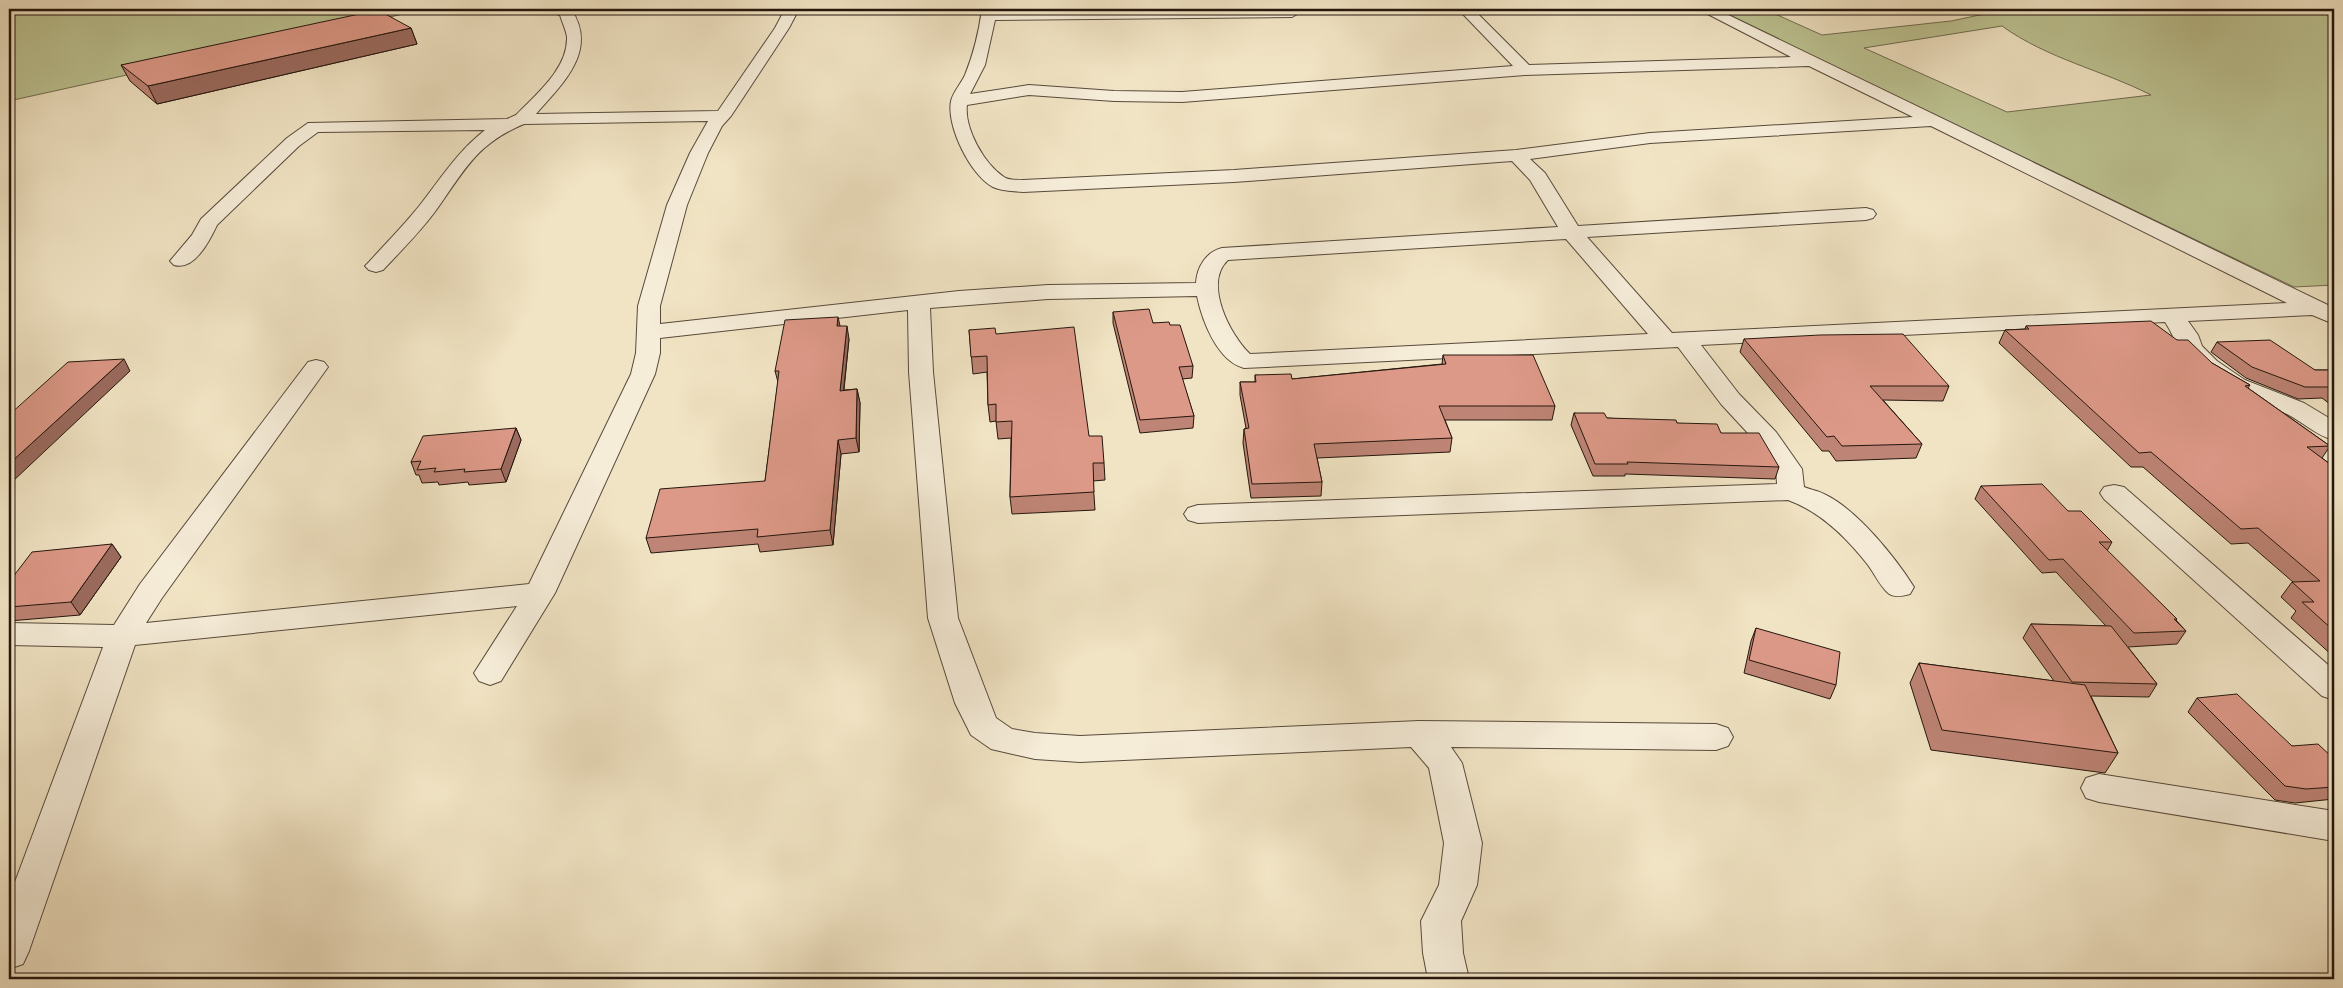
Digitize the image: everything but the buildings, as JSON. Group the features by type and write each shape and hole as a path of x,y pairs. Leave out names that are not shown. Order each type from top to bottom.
{"street":[{"path":"376,266 426,210 458,165 475,146 485,137 516,121 561,76 572,54 574,37 566,12 554,9"},
{"path":"490,673 540,592 643,374 648,353 649,306 677,205 699,153 715,123 723,116 782,28 792,9"},
{"path":"1465,9 1524,70"},
{"path":"1705,9 2325,312"},
{"path":"1292,13 988,12 983,45 974,75 966,84 959,101 960,119 974,154 999,183 1023,186 1234,176 1516,155 1650,138 1937,121"},
{"path":"974,75 1029,90 1114,96 1182,97 1524,70 1811,61"},
{"path":"959,101 1029,90"},
{"path":"181,261 201,237 208,223 239,192 293,142 314,128 723,116"},
{"path":"1516,155 1538,177 1572,233 1676,340 1766,438 1789,470 1791,492"},
{"path":"1866,214 1222,254 1213,259 1210,264 1206,274 1207,289 1225,344 1244,361 2173,317 2325,312"},
{"path":"649,332 795,315 1048,292 1172,288 1207,289"},
{"path":"919,303 921,372 943,618 969,694 983,726 1003,740 1036,746 1080,749 1419,734 1716,737"},
{"path":"2173,317 2186,335 2190,349 2209,366 2236,385 2262,397 2295,408 2334,432"},
{"path":"9,951 123,635 152,590 316,367"},
{"path":"1198,514 1791,492 1817,501 1851,528 1877,557 1899,587"},
{"path":"2114,493 2334,688"},
{"path":"9,634 123,635 540,592"},
{"path":"1419,734 1445,763 1463,843 1458,885 1441,922 1443,953 1448,979"},
{"path":"2099,788 2334,826"}],"green space":[{"path":"9,9 426,9 9,101"},
{"path":"1715,9 1764,9 1822,35 1951,21 1989,13 1989,9 2334,9 2334,285 2294,287","holes":["2002,26 2056,56 2114,78 2151,95 2007,112 1864,48"]}]}
